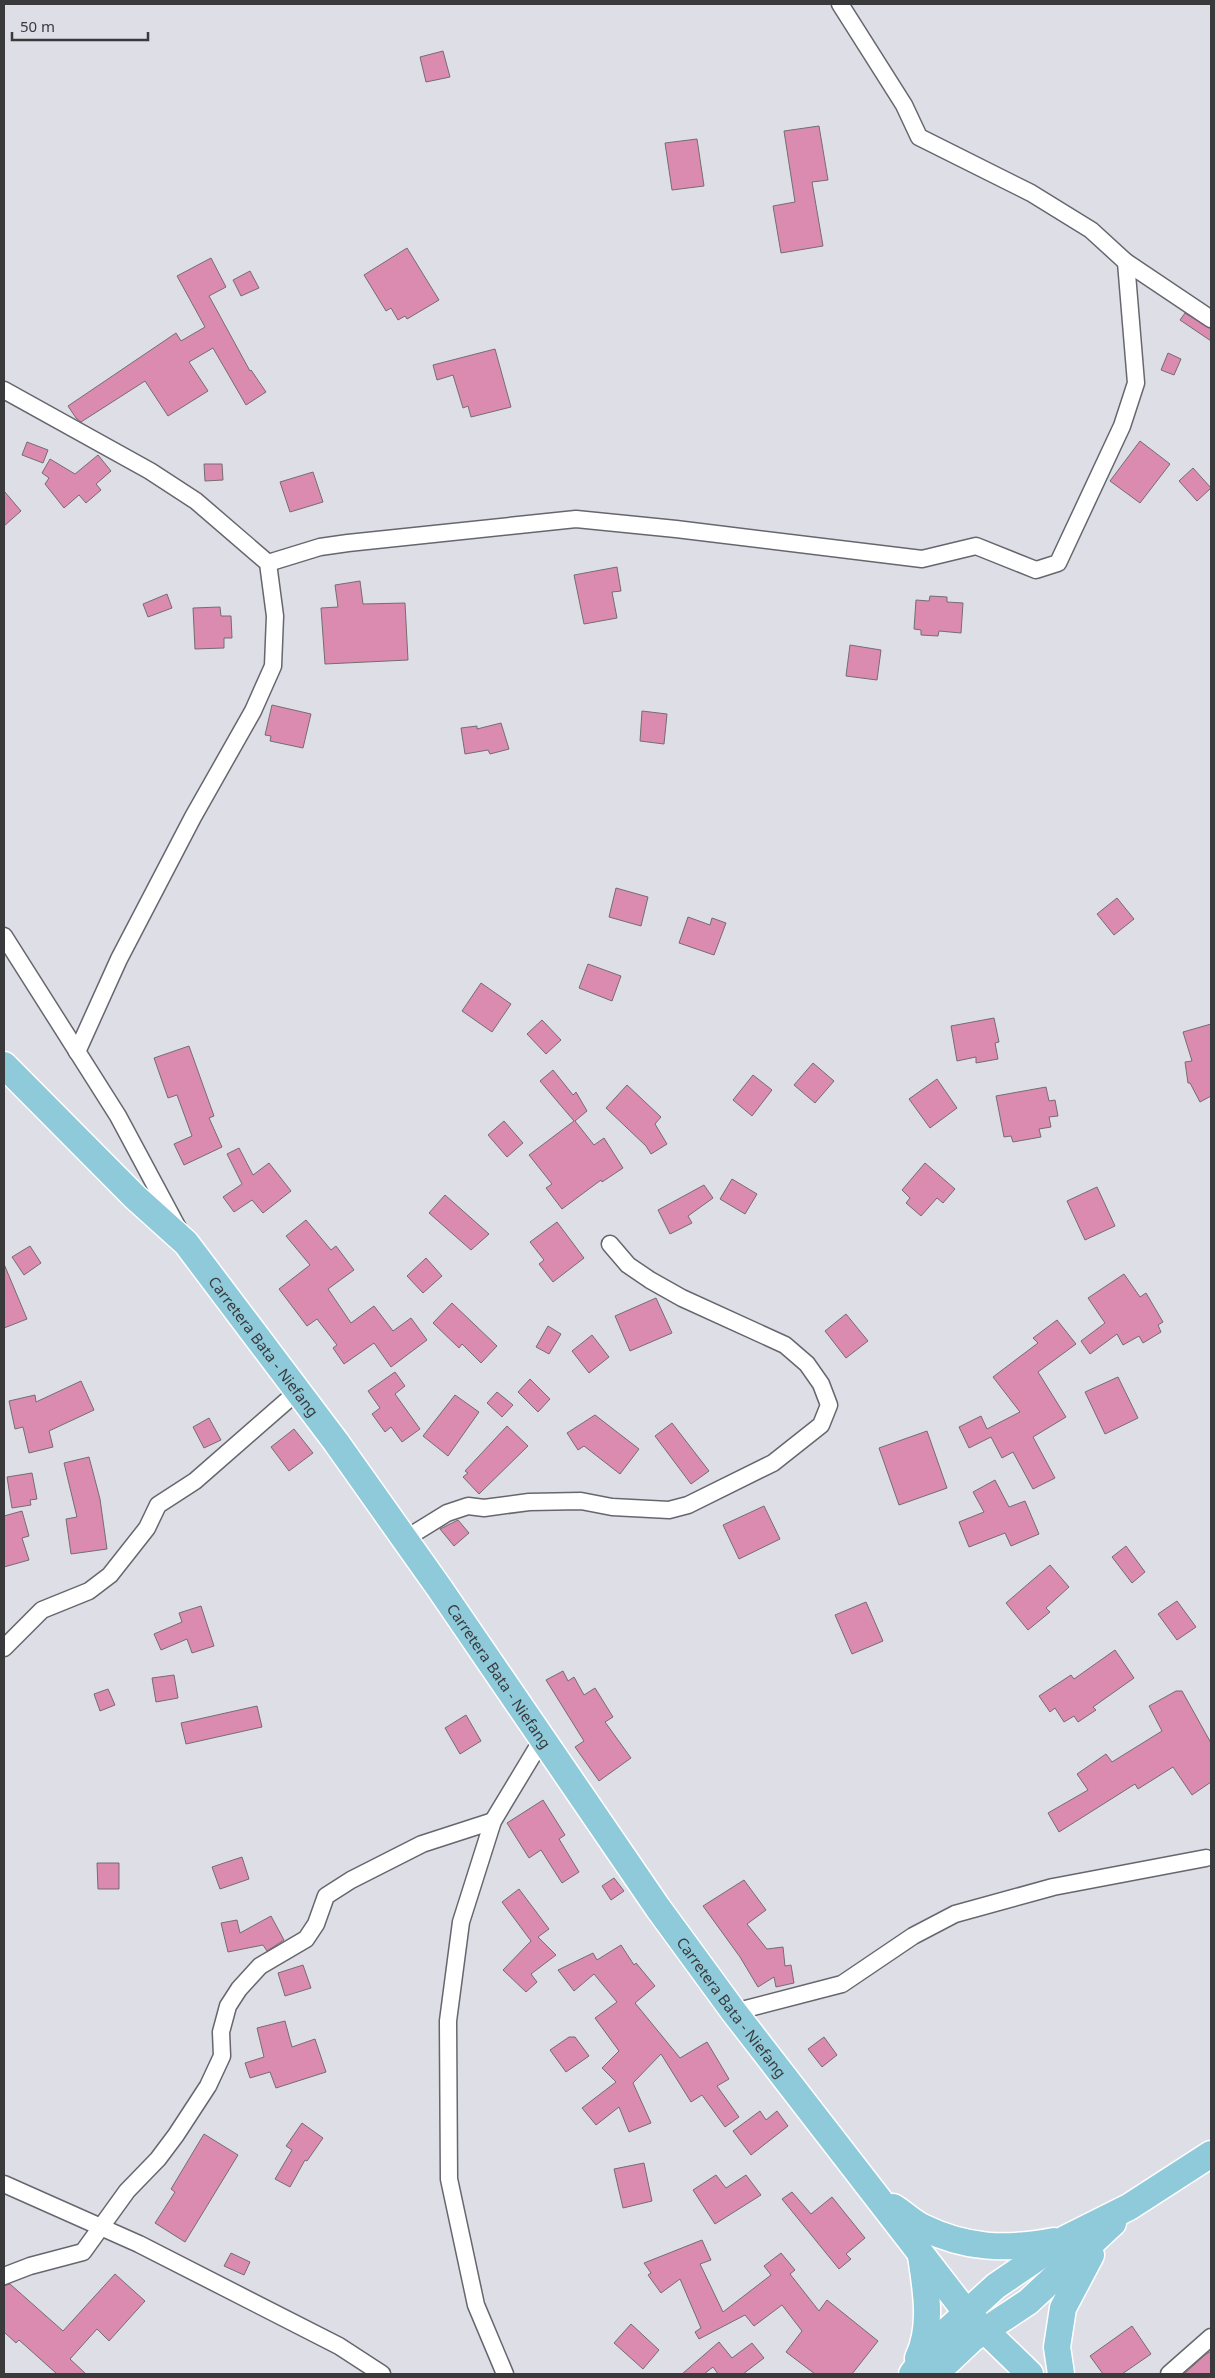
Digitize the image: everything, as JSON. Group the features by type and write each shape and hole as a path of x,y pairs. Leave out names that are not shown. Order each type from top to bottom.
{"main road":[{"name":"Carretera Bata - Niefang","path":"4,1065 136,1197 186,1243 405,1539 658,1908 734,2012 966,2312 1023,2367"},
{"path":"911,2374 938,2339 996,2286 1065,2239 1128,2207 1204,2164"},
{"path":"871,2190 921,2227 972,2245 1018,2248 1065,2239"},
{"path":"943,2366 984,2331 1028,2302 1128,2207"},
{"path":"1061,2374 1057,2346 1063,2308 1082,2268 1108,2228"},
{"path":"911,2374 925,2344 927,2317 921,2255"},
{"path":"943,2366 979,2349 993,2348 1023,2367"}],"street":[{"path":"840,4 904,105 919,137 1031,193 1091,230 1126,262 1211,319"},
{"path":"268,562 320,547 348,543 576,519 676,529 922,559 976,546 1036,570 1058,563 1122,426 1136,383 1126,262"},
{"path":"4,390 150,471 196,501 268,562 274,616 272,666 254,711 193,817 119,959 78,1052"},
{"path":"4,936 118,1116 186,1243"},
{"path":"405,1539 447,1514 468,1506 484,1508 529,1502 581,1501 612,1507 669,1510 688,1505 773,1463 821,1425 829,1405 821,1384 806,1364 785,1345 682,1298 650,1280 628,1265 610,1244"},
{"path":"4,1648 42,1610 89,1591 110,1575 147,1528 158,1505 195,1481 298,1392"},
{"path":"505,2374 476,2306 449,2178 448,2021 461,1922 493,1821 542,1738"},
{"path":"4,2276 30,2266 82,2252 102,2228 127,2191 158,2159 208,2086 222,2056 221,2032 228,2006 239,1989 260,1966 306,1939 316,1924 326,1896 351,1880 422,1844 493,1821"},
{"path":"734,2012 842,1984 913,1936 955,1914 1053,1887 1206,1858"},
{"path":"4,2184 139,2244 330,2341 382,2374"},
{"path":"1169,2374 1211,2337"}],"building":[{"path":"443,51 450,77 426,82 420,57"},
{"path":"819,126 828,180 812,182 823,246 781,253 773,206 795,202 784,131"},
{"path":"697,139 704,186 672,190 665,143"},
{"path":"407,248 439,300 407,319 405,316 398,320 391,308 386,311 364,275"},
{"path":"211,258 226,287 209,296 250,371 266,392 246,405 213,348 189,362 208,391 168,416 145,381 81,422 76,418 68,406 176,333 181,341 205,327 177,276"},
{"path":"250,271 259,288 241,296 233,280"},
{"path":"1185,313 1211,329 1211,341 1180,320"},
{"path":"495,349 511,407 471,417 468,406 463,408 453,375 437,380 433,365"},
{"path":"1168,353 1181,359 1174,375 1161,370"},
{"path":"1140,441 1170,464 1140,503 1110,481"},
{"path":"27,442 48,450 43,463 22,455"},
{"path":"98,455 111,471 96,484 101,490 86,503 79,495 64,508 45,484 49,478 42,473 50,459 75,474"},
{"path":"204,464 222,464 223,480 205,481"},
{"path":"1193,468 1211,488 1197,501 1179,481"},
{"path":"313,472 323,502 290,512 280,482"},
{"path":"4,491 21,511 4,526"},
{"path":"617,567 621,591 612,592 617,618 584,624 574,575"},
{"path":"360,581 363,604 405,603 408,660 325,664 321,608 338,607 335,585"},
{"path":"167,594 172,608 148,617 143,604"},
{"path":"930,596 947,597 947,602 963,603 961,633 939,631 938,636 921,635 921,630 914,629 916,600 929,601"},
{"path":"220,607 221,616 231,616 232,638 224,638 224,648 195,649 193,608"},
{"path":"850,645 881,650 877,680 846,676"},
{"path":"272,705 311,714 303,748 270,741 271,736 265,735"},
{"path":"642,711 667,714 664,744 640,741"},
{"path":"501,723 509,749 490,754 488,750 465,754 461,728 477,726 477,729"},
{"path":"616,888 648,897 641,926 609,917"},
{"path":"1117,898 1134,919 1114,935 1097,914"},
{"path":"688,917 710,925 712,918 726,923 714,955 679,943"},
{"path":"588,964 621,976 612,1001 579,988"},
{"path":"481,983 511,1004 492,1032 462,1011"},
{"path":"994,1018 999,1042 995,1043 998,1059 976,1063 976,1057 957,1061 951,1026"},
{"path":"542,1020 561,1040 546,1054 527,1034"},
{"path":"1211,1024 1211,1096 1200,1102 1190,1083 1188,1083 1185,1062 1192,1061 1183,1032"},
{"path":"189,1046 214,1116 209,1118 222,1147 184,1165 174,1144 192,1136 177,1095 168,1098 154,1058"},
{"path":"813,1063 834,1081 815,1103 794,1085"},
{"path":"553,1070 573,1095 576,1092 587,1111 575,1121 594,1145 604,1138 623,1168 602,1182 601,1180 562,1209 546,1188 552,1184 529,1155 574,1121 540,1081"},
{"path":"753,1075 772,1090 752,1116 733,1100"},
{"path":"937,1079 957,1108 930,1128 909,1099"},
{"path":"627,1085 661,1117 655,1124 667,1144 651,1154 646,1146 606,1108"},
{"path":"1046,1087 1049,1101 1055,1100 1058,1116 1049,1117 1051,1127 1039,1129 1041,1137 1013,1142 1011,1136 1004,1137 996,1096"},
{"path":"504,1121 523,1143 507,1157 488,1135"},
{"path":"239,1148 253,1175 269,1163 291,1191 263,1213 252,1200 234,1212 223,1197 242,1184 227,1154"},
{"path":"925,1163 955,1189 943,1203 937,1198 921,1216 906,1203 910,1198 902,1190"},
{"path":"732,1179 757,1194 745,1214 720,1199"},
{"path":"704,1185 713,1198 688,1216 692,1223 670,1234 658,1210"},
{"path":"1097,1187 1115,1226 1085,1240 1067,1201"},
{"path":"445,1195 489,1234 471,1250 429,1213"},
{"path":"306,1220 331,1250 336,1246 354,1270 328,1289 351,1323 374,1306 393,1331 411,1318 427,1340 391,1367 374,1343 344,1364 333,1348 337,1345 317,1319 307,1326 279,1289 310,1265 286,1236"},
{"path":"557,1222 584,1258 553,1282 539,1264 544,1260 530,1242"},
{"path":"30,1246 41,1263 24,1275 12,1257"},
{"path":"426,1258 442,1276 423,1293 407,1276"},
{"path":"4,1264 27,1319 4,1328"},
{"path":"1124,1274 1140,1297 1146,1293 1163,1322 1158,1325 1161,1332 1143,1343 1139,1336 1123,1345 1117,1334 1090,1354 1081,1341 1105,1323 1088,1298"},
{"path":"656,1298 672,1333 630,1351 615,1316"},
{"path":"452,1303 497,1346 481,1363 462,1344 459,1348 433,1323"},
{"path":"846,1314 868,1341 846,1358 825,1331"},
{"path":"1057,1320 1076,1344 1038,1372 1066,1417 1033,1437 1055,1478 1033,1489 1013,1452 1002,1458 991,1437 969,1448 959,1427 981,1416 987,1429 1020,1412 993,1377 1038,1343 1033,1338"},
{"path":"548,1326 561,1334 549,1354 536,1347"},
{"path":"592,1335 609,1357 589,1373 572,1351"},
{"path":"395,1372 405,1386 395,1394 420,1429 402,1442 391,1427 385,1432 372,1414 380,1408 368,1391"},
{"path":"1118,1377 1138,1418 1105,1434 1085,1392"},
{"path":"530,1379 550,1399 538,1412 518,1392"},
{"path":"81,1381 94,1410 49,1431 53,1447 29,1453 23,1427 15,1429 9,1401 35,1395 36,1402"},
{"path":"497,1392 513,1405 502,1417 487,1403"},
{"path":"455,1395 479,1412 448,1456 423,1436"},
{"path":"595,1415 639,1449 620,1474 584,1446 578,1450 567,1433"},
{"path":"209,1418 221,1440 204,1448 193,1427"},
{"path":"672,1423 709,1471 691,1484 655,1436"},
{"path":"507,1426 528,1446 479,1494 463,1477 468,1473 465,1471"},
{"path":"294,1429 313,1453 289,1471 271,1447"},
{"path":"927,1431 947,1488 899,1505 879,1448"},
{"path":"89,1457 100,1499 107,1549 71,1554 66,1519 77,1517 64,1463"},
{"path":"32,1473 37,1499 30,1500 31,1505 12,1508 7,1477"},
{"path":"995,1480 1009,1507 1025,1501 1039,1534 1011,1546 1005,1533 969,1547 959,1522 984,1512 973,1492"},
{"path":"764,1506 780,1539 739,1559 723,1525"},
{"path":"22,1511 29,1536 22,1538 29,1560 4,1567 4,1516"},
{"path":"458,1520 469,1533 454,1546 440,1529"},
{"path":"1126,1546 1145,1572 1132,1583 1112,1557"},
{"path":"1050,1565 1069,1587 1046,1608 1050,1612 1028,1630 1006,1603"},
{"path":"1177,1601 1196,1627 1177,1640 1158,1614"},
{"path":"866,1602 883,1641 852,1654 835,1615"},
{"path":"201,1606 214,1646 192,1653 187,1639 161,1650 154,1634 182,1622 179,1613"},
{"path":"1115,1650 1134,1678 1093,1707 1096,1710 1078,1722 1074,1716 1064,1722 1055,1708 1050,1712 1039,1696 1071,1675 1074,1679"},
{"path":"563,1671 568,1681 574,1677 584,1695 595,1688 613,1717 605,1722 631,1758 599,1781 575,1747 584,1741 546,1680"},
{"path":"174,1675 178,1698 156,1702 152,1678"},
{"path":"108,1689 115,1705 100,1711 94,1694"},
{"path":"1176,1691 1182,1691 1211,1743 1211,1782 1192,1795 1173,1767 1138,1789 1135,1784 1059,1832 1048,1813 1088,1790 1077,1774 1106,1754 1112,1762 1162,1731 1149,1706"},
{"path":"257,1706 262,1727 186,1744 181,1723"},
{"path":"466,1715 481,1741 460,1754 445,1728"},
{"path":"543,1800 565,1835 559,1839 579,1872 562,1883 541,1850 529,1858 507,1823"},
{"path":"242,1857 249,1879 220,1889 212,1867"},
{"path":"97,1863 119,1863 119,1889 98,1889"},
{"path":"614,1878 624,1891 611,1900 602,1886"},
{"path":"744,1880 766,1910 747,1924 767,1949 783,1947 785,1966 791,1965 794,1983 776,1987 774,1977 758,1987 740,1957 703,1906"},
{"path":"519,1889 549,1929 538,1937 556,1955 531,1974 537,1982 526,1992 503,1970 531,1941 502,1902"},
{"path":"271,1916 284,1940 267,1951 263,1945 228,1952 221,1923 237,1920 240,1933"},
{"path":"621,1945 634,1965 636,1963 655,1986 635,2003 680,2058 707,2042 729,2079 717,2086 739,2117 725,2127 702,2095 691,2102 661,2054 633,2083 651,2123 629,2132 619,2107 596,2125 582,2108 616,2082 602,2068 619,2051 595,2018 617,2002 594,1974 574,1991 558,1970 593,1953 597,1960"},
{"path":"303,1965 311,1988 285,1996 278,1973"},
{"path":"285,2021 292,2047 315,2039 326,2072 276,2088 270,2072 250,2078 245,2063 264,2057 257,2028"},
{"path":"569,2037 575,2037 589,2056 566,2072 550,2050"},
{"path":"824,2037 837,2055 822,2067 808,2049"},
{"path":"760,2111 766,2120 777,2111 788,2126 751,2155 733,2131"},
{"path":"302,2123 323,2138 307,2161 305,2160 290,2187 275,2179 292,2150 286,2146"},
{"path":"204,2134 238,2155 185,2242 155,2223 175,2192 171,2189"},
{"path":"644,2163 652,2201 623,2208 614,2169"},
{"path":"716,2175 726,2188 746,2175 761,2195 715,2224 693,2190"},
{"path":"792,2192 811,2214 832,2197 865,2238 846,2254 851,2259 839,2269 782,2199"},
{"path":"702,2240 711,2260 700,2264 723,2312 771,2275 764,2266 781,2253 795,2270 790,2274 819,2311 827,2300 878,2341 852,2374 815,2374 786,2352 802,2331 782,2305 754,2326 745,2315 699,2339 695,2332 701,2328 680,2279 661,2293 648,2275 651,2273 644,2263"},
{"path":"231,2253 250,2262 244,2275 224,2266"},
{"path":"115,2274 145,2301 109,2341 97,2329 70,2359 86,2374 57,2374 19,2340 16,2343 4,2332 4,2286 10,2284 63,2331"},
{"path":"631,2324 659,2350 643,2369 614,2343"},
{"path":"1132,2326 1151,2354 1122,2374 1103,2374 1090,2356"},
{"path":"719,2342 732,2358 752,2343 764,2358 743,2374 718,2374 713,2367 704,2374 682,2374"},
{"path":"1211,2351 1211,2374 1184,2374 1205,2355"}]}
